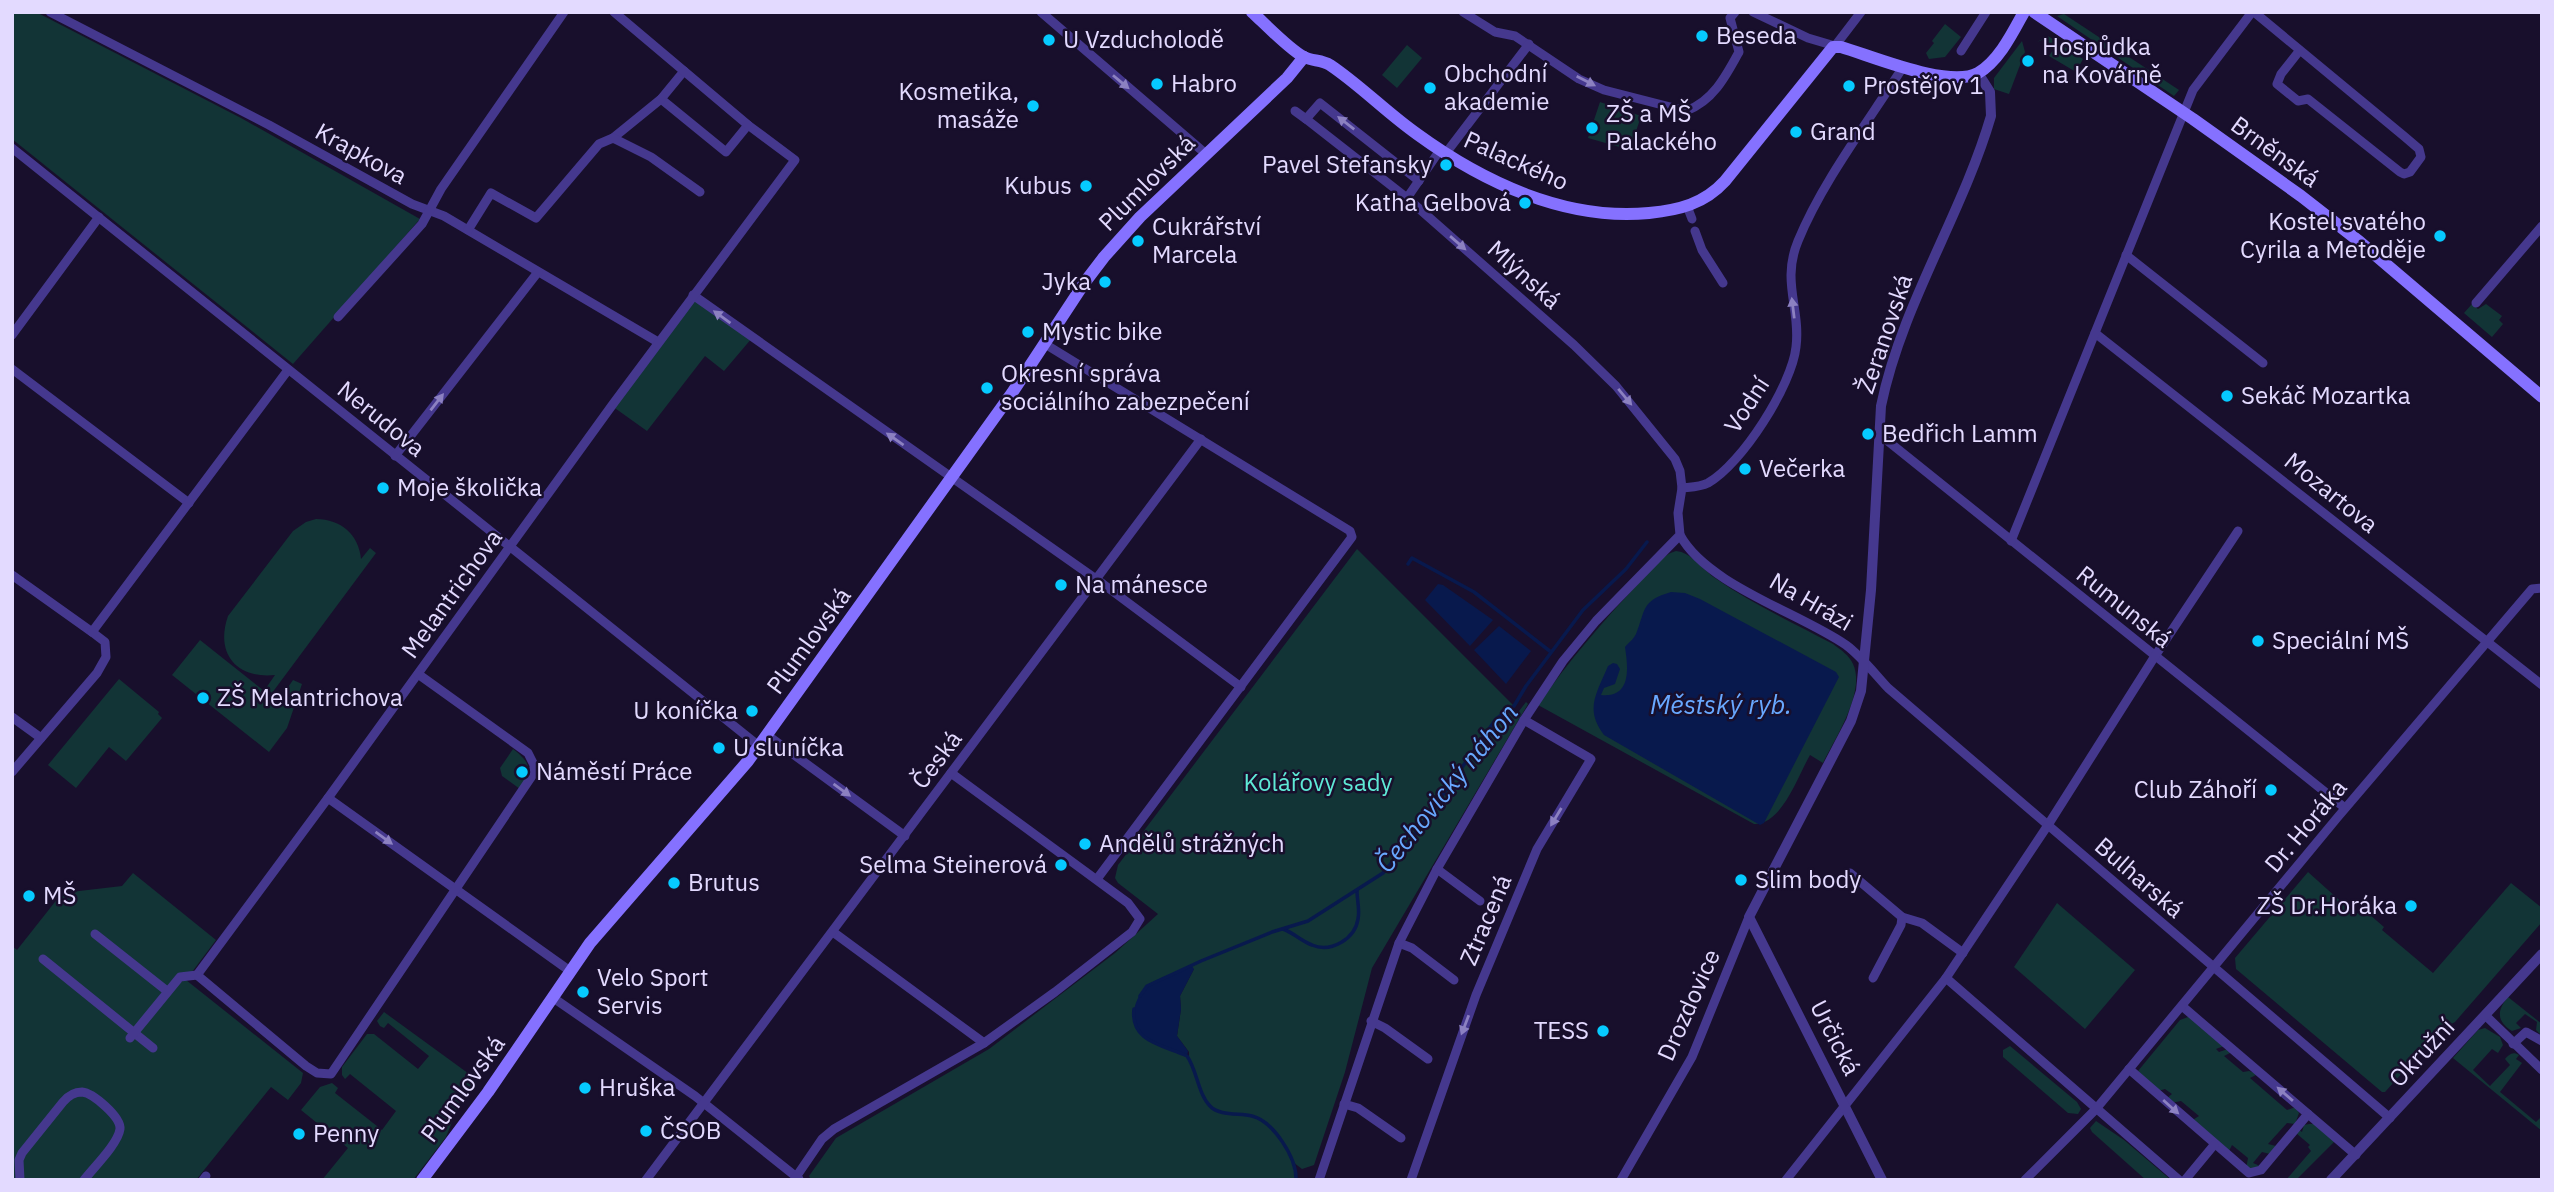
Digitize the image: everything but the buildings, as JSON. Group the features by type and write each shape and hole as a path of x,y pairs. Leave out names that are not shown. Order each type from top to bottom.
{"main road":[{"name":"Palackého","path":"1252,12 1304,57 1329,65 1443,151 1520,192 1568,208 1629,214 1689,213 1721,185 1819,62 1835,46"},
{"path":"1835,46 1903,68 1954,76 1978,73 2000,52 2024,12"},
{"name":"Brněnská","path":"2034,12 2301,196 2360,242 2542,397"},
{"name":"Plumlovská","path":"422,1180 488,1092 570,971 605,925 720,795 763,740 1112,247 1287,78 1304,57"}],"street":[{"name":"Krapkova","path":"50,12 269,125 417,207 438,213 653,340"},
{"path":"338,317 416,231 430,211 440,189 564,12"},
{"path":"614,12 748,125 726,152 661,99"},
{"path":"1041,12 1206,154"},
{"path":"1463,12 1495,32 1515,36 1529,44 1579,79 1604,90 1686,111 1707,99 1725,78 1739,52 1732,15"},
{"path":"1753,12 1808,38 1835,46 1861,12"},
{"path":"1961,51 1986,12"},
{"path":"2011,541 2193,90 2253,12 2419,149 2421,157 2410,172 2400,172 2308,99 2298,101 2277,84 2281,74 2300,51"},
{"path":"1406,198 1529,44"},
{"name":"Vodní","path":"1682,488 1705,485 1760,429 1788,374 1797,343 1791,288 1793,255 1827,184 1903,68"},
{"path":"468,230 491,193 536,218 599,144 613,138 661,99 684,71"},
{"name":"Žeranovská","path":"1866,665 1881,406 1887,376 1991,116 1990,92 1978,73"},
{"path":"1306,119 1320,103 1419,181"},
{"name":"Mlýnská","path":"1295,111 1406,198 1616,386 1675,459 1681,471 1682,488"},
{"name":"Melantrichova","path":"197,975 613,404 653,340 692,295 795,160 748,125"},
{"path":"613,138 651,157 700,192"},
{"name":"Nerudova","path":"12,148 510,547 763,740 905,836"},
{"path":"12,335 99,217"},
{"path":"2476,303 2542,226"},
{"path":"1695,231 1702,250 1723,283"},
{"path":"2126,255 2263,363"},
{"path":"395,456 538,272"},
{"path":"692,295 1095,579 1241,687"},
{"name":"Mozartova","path":"2095,332 2542,685"},
{"path":"1045,344 1350,531 1352,537 1349,545 1097,879"},
{"path":"12,369 189,503"},
{"path":"92,632 288,370"},
{"name":"Rumunská","path":"1879,434 2345,808"},
{"name":"Česká","path":"646,1180 1201,439"},
{"path":"1318,1180 1399,943 1437,869 1524,720 1563,662 1596,621 1680,535 1678,513 1682,488"},
{"path":"1786,1180 1946,978 2238,531"},
{"name":"Na Hrázi","path":"1680,535 1694,552 1721,575 1848,646 1866,665 1857,709 1788,842"},
{"path":"12,575 105,642 106,657 97,673 12,772"},
{"name":"Dr. Horáka","path":"2025,1180 2096,1109 2345,808 2486,642 2537,588"},
{"name":"Bulharská","path":"1866,665 1888,688 2390,1118"},
{"path":"132,1035 180,976 197,975 317,1073 331,1074 534,773 534,765 528,753 418,674"},
{"path":"12,717 41,738"},
{"name":"Ztracená","path":"1411,1180 1472,1006 1537,849 1591,759 1524,720"},
{"path":"552,997 704,1103 798,1178 822,1139 834,1129 984,1043 1125,937 1140,919 1128,903 1097,879 951,773"},
{"path":"328,798 570,971"},
{"name":"Drozdovice","path":"1621,1180 1692,1057 1749,917 1788,842"},
{"path":"1437,869 1480,901"},
{"path":"1850,873 1902,917 1922,923 1963,953"},
{"name":"Určická","path":"1749,917 1882,1180"},
{"path":"1873,978 1901,925 1902,917"},
{"path":"833,932 984,1043"},
{"path":"95,934 167,991"},
{"path":"1399,943 1412,948 1454,979"},
{"name":"Okružní","path":"2331,1180 2542,954"},
{"path":"43,959 132,1035 153,1048"},
{"path":"1946,978 2179,1180"},
{"path":"2182,1006 2356,1155"},
{"path":"2485,1015 2542,1070"},
{"path":"1371,1021 1427,1059"},
{"path":"2513,1044 2526,1032 2542,1041"},
{"path":"2129,1069 2245,1171 2257,1173 2308,1114"},
{"path":"20,1180 19,1160 22,1153 63,1102 70,1095 80,1092 90,1095 113,1113 120,1124 116,1139 84,1180"},
{"path":"1344,1104 1358,1108 1401,1138"},
{"path":"2185,1180 2214,1144"}],"green space":[{"path":"12,12 36,12 241,118 420,219 293,364 12,139"},
{"path":"2064,14 2179,90 2174,96 2057,16"},
{"path":"1945,24 1961,37 1945,57 1929,59 1926,53"},
{"path":"2048,36 2083,59 2076,72 2049,56 2055,47 2042,40 2037,42"},
{"path":"2022,41 2025,52 2009,94 1994,89 1994,78"},
{"path":"1407,45 1422,58 1397,88 1382,75"},
{"path":"1600,102 1641,116 1630,150 1588,138"},
{"path":"693,295 752,338 724,371 705,356 647,431 612,406"},
{"path":"2472,304 2478,309 2486,304 2502,316 2499,320 2503,324 2492,337 2464,313"},
{"path":"316,519 333,522 347,530 357,543 361,559 370,548 376,553 272,693 266,688 275,675 249,673 232,661 224,641 228,616 293,531"},
{"name":"Kolářovy sady","path":"1357,549 1514,706 1508,711 1516,715 1526,702 1528,704 1372,968 1345,1072 1314,1165 1302,1169 1293,1162 1296,1180 811,1180 809,1176 836,1138 989,1049 1115,953 1158,914 1118,883 1115,878 1118,865","holes":["1194,969 1180,996 1177,1036 1189,1052 1189,1058 1149,1040 1135,1008 1142,993"]},
{"name":"Městský ryb.","path":"1676,551 1692,558 1715,578 1744,596 1833,644 1847,655 1853,664 1856,675 1852,701 1823,763 1810,755 1788,798 1772,817 1764,822 1754,824 1538,705 1612,612 1656,564"},
{"path":"200,640 278,702 293,680 302,684 287,728 269,752 172,675"},
{"path":"119,679 159,712 162,718 126,761 109,747 76,788 48,765"},
{"path":"513,749 524,758 528,767 527,777 520,789 502,776 500,768"},
{"path":"2308,872 2356,915 2362,908 2384,927 2382,930 2433,973 2511,883 2542,908 2542,922 2455,1022 2442,1029 2385,1092 2382,1092 2236,969 2235,958"},
{"path":"133,873 216,940 186,980 303,1073 301,1083 288,1100 271,1087 196,1180 12,1180 12,946 17,950 62,893 122,886"},
{"path":"2057,903 2135,970 2085,1029 2014,967"},
{"path":"2508,997 2542,1024 2542,1036 2536,1030 2537,1022 2525,1014 2516,1023 2521,1028 2512,1031 2503,1023 2500,1011"},
{"path":"384,1012 476,1079 460,1102 446,1137 413,1180 322,1180 348,1148 301,1110 320,1087 332,1083 338,1088 335,1093 382,1130 396,1111 350,1074 345,1079 342,1067 367,1034 374,1034 418,1069 429,1056 388,1023 384,1028 380,1026 377,1021"},
{"path":"2188,1017 2224,1046 2216,1049 2219,1052 2228,1049 2232,1052 2224,1056 2243,1072 2258,1074 2250,1078 2287,1110 2296,1107 2299,1113 2295,1124 2287,1123 2268,1144 2276,1146 2270,1154 2262,1152 2253,1163 2260,1166 2258,1168 2246,1169 2248,1158 2232,1145 2228,1153 2191,1121 2199,1116 2181,1101 2171,1103 2166,1099 2172,1094 2165,1089 2158,1091 2138,1071 2180,1020"},
{"path":"2485,1028 2500,1037 2503,1045 2498,1053 2492,1049 2473,1070 2490,1086 2510,1065 2505,1059 2513,1053 2519,1055 2516,1059 2522,1063 2500,1092 2536,1122 2542,1116 2542,1131 2453,1058 2478,1030"},
{"path":"2010,1046 2077,1102 2081,1109 2078,1114 2068,1113 2003,1057 2003,1050"},
{"path":"2096,1121 2124,1140 2171,1180 2146,1180 2092,1132 2090,1128"},
{"path":"2315,1124 2335,1141 2296,1180 2286,1180 2311,1151 2308,1147 2310,1145 2296,1133 2299,1130 2302,1132 2304,1125"}],"water":[{"path":"1438,584 1493,620 1470,646 1425,600"},
{"name":"Městský ryb.","path":"1671,592 1685,593 1700,599 1836,672 1839,677 1764,823 1760,825 1604,735 1598,726 1594,701 1608,666 1617,664 1620,669 1615,684 1604,688 1601,695 1611,695 1623,686 1627,672 1625,647 1636,634 1649,603"},
{"path":"1499,626 1531,651 1506,684 1474,650"},
{"path":"1192,966 1194,969 1180,996 1177,1036 1188,1051 1187,1056 1142,1035 1135,1024 1134,1010 1147,986"}],"waterway":[{"name":"Čechovický náhon","path":"1140,996 1147,986 1201,961 1272,932 1308,921 1383,873 1411,840 1496,719 1514,706 1583,610 1626,569 1647,542"},
{"path":"1408,564 1412,558 1474,592 1551,652"},
{"path":"1283,929 1319,947 1334,946 1347,938 1356,926 1359,912 1357,891"},
{"name":"Čechovický náhon","path":"1134,1009 1137,1029 1143,1035 1150,1041 1187,1056 1210,1106 1224,1113 1252,1116 1268,1125 1288,1151 1296,1180"}],"place":[{"name":"Beseda","path":"1702,36"},
{"name":"U Vzducholodě","path":"1049,40"},
{"name":"Hospůdka na Kovárně","path":"2028,61"},
{"name":"Habro","path":"1157,84"},
{"name":"Prostějov 1","path":"1849,86"},
{"name":"Obchodní akademie","path":"1430,88"},
{"name":"Kosmetika, masáže","path":"1033,106"},
{"name":"ZŠ a MŠ Palackého","path":"1592,128"},
{"name":"Grand","path":"1796,132"},
{"name":"Pavel Stefansky","path":"1446,165"},
{"name":"Kubus","path":"1086,186"},
{"name":"Katha Gelbová","path":"1525,203"},
{"name":"Kostel svatého Cyrila a Metoděje","path":"2440,236"},
{"name":"Cukrářství Marcela","path":"1138,241"},
{"name":"Jyka","path":"1105,282"},
{"name":"Mystic bike","path":"1028,332"},
{"name":"Okresní správa sociálního zabezpečení","path":"987,388"},
{"name":"Sekáč Mozartka","path":"2227,396"},
{"name":"Bedřich Lamm","path":"1868,434"},
{"name":"Večerka","path":"1745,469"},
{"name":"Moje školička","path":"383,488"},
{"name":"Na mánesce","path":"1061,585"},
{"name":"Speciální MŠ","path":"2258,641"},
{"name":"ZŠ Melantrichova","path":"203,698"},
{"name":"U koníčka","path":"752,711"},
{"name":"U sluníčka","path":"719,748"},
{"name":"Náměstí Práce","path":"522,772"},
{"name":"Club Záhoří","path":"2271,790"},
{"name":"Andělů strážných","path":"1085,844"},
{"name":"Selma Steinerová","path":"1061,865"},
{"name":"Slim body","path":"1741,880"},
{"name":"Brutus","path":"674,883"},
{"name":"MŠ","path":"29,896"},
{"name":"ZŠ Dr.Horáka","path":"2411,906"},
{"name":"Velo Sport Servis","path":"583,992"},
{"name":"TESS","path":"1603,1031"},
{"name":"Hruška","path":"585,1088"},
{"name":"ČSOB","path":"646,1131"},
{"name":"Penny","path":"299,1134"}]}
